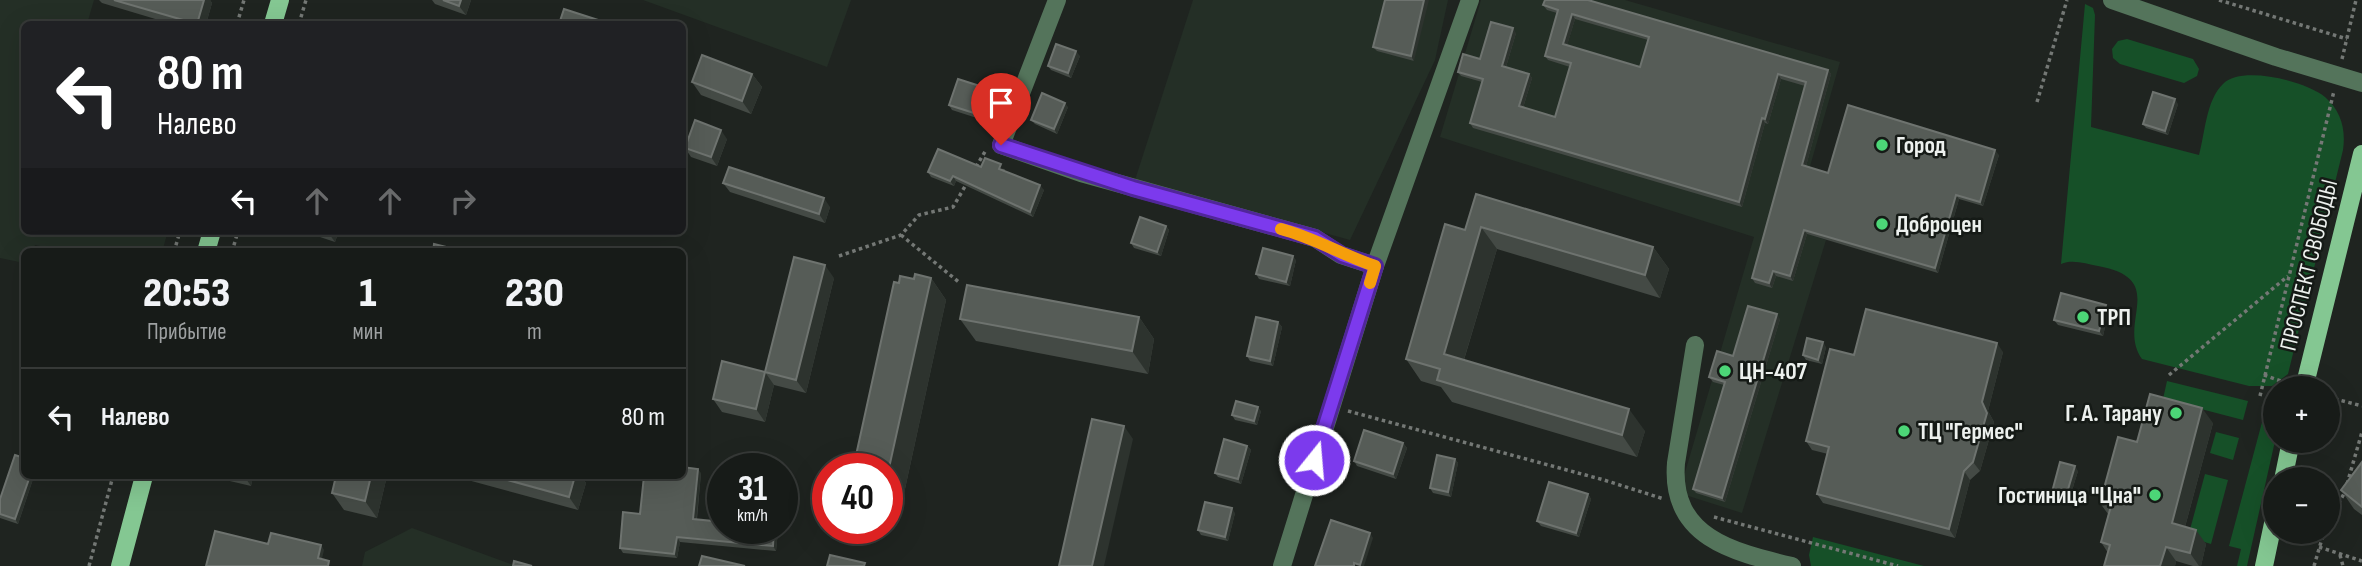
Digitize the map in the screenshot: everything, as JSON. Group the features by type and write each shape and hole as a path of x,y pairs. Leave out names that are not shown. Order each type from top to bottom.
{"main road":[{"path":"274,21 281,0"},
{"name":"ПРОСПЕКТ СВОБОДЫ","path":"2300,376 2362,154"},
{"path":"120,566 143,479"},
{"path":"2264,566 2269,544"}],"street":[{"path":"1057,0 1001,145 1133,188 1315,238 1342,255 1375,266"},
{"path":"1282,566 1375,266 1470,0"},
{"path":"2112,0 2362,83"},
{"path":"1695,345 1676,463 1676,494 1680,506 1692,525 1720,543 1791,566"}],"path":[{"path":"238,21 244,0"},
{"path":"300,21 306,0"},
{"path":"2038,102 2067,0"},
{"path":"2219,0 2347,39"},
{"path":"2260,396 2356,0"},
{"path":"839,256 901,235 919,215 953,207 983,154 993,146 1001,145"},
{"path":"901,235 960,283"},
{"path":"2169,375 2289,275"},
{"path":"2340,400 2362,406"},
{"path":"1330,407 1604,480 1727,521 1898,566"},
{"path":"2340,503 2362,432"},
{"path":"89,566 112,479"},
{"path":"2314,566 2320,544"},
{"path":"2319,547 2362,561"},
{"path":"2339,554 2343,566"}],"shaded area":[{"path":"0,0 94,0 88,21 21,21 21,235 167,235 163,248 48,248 35,245 34,248 21,248 21,262 0,258"},
{"path":"643,0 851,0 827,67"},
{"path":"1193,0 1448,0 1435,60 1350,240 1135,180"},
{"path":"1481,0 1625,0 1840,62 1792,229 1826,240 1742,513 1679,493 1754,237 1440,137"},
{"path":"412,528 516,566 362,566 365,552"}],"green space":[{"path":"2085,4 2093,8 2095,15 2091,127 2199,155 2210,108 2217,91 2232,78 2244,76 2274,77 2304,86 2325,97 2339,114 2344,135 2343,150 2285,376 2263,376 2263,386 2249,386 2142,359 2134,331 2137,292 2132,281 2119,272 2098,266 2075,262 2061,264"},
{"path":"2127,39 2193,59 2199,69 2197,76 2184,83 2120,64 2113,58 2112,49 2118,41"},
{"path":"2167,381 2248,401 2243,420 2163,399"},
{"path":"2263,418 2263,453 2272,453 2269,467 2263,467 2263,495 2247,566 2237,566 2241,549 2229,546"},
{"path":"2216,432 2239,438 2233,460 2210,453"},
{"path":"2205,474 2228,480 2211,544 2188,537"},
{"path":"1813,537 1924,566 1811,566 1809,555"}],"building":[{"path":"114,0 204,0 198,21 187,21"},
{"path":"443,0 461,0 459,6"},
{"path":"1385,0 1424,0 1411,56 1373,47"},
{"path":"1545,0 1588,0 1828,70 1802,165 1828,173 1848,105 1995,150 1980,202 1956,195 1935,268 1804,230 1790,276 1773,271 1769,283 1752,278 1806,82 1778,74 1765,119 1762,118 1739,202 1470,123 1483,79 1458,72 1463,54 1480,59 1491,22 1513,28 1502,66 1529,74 1519,106 1555,117 1571,63 1545,56 1558,10 1543,5","holes":["1572,14 1649,37 1640,67 1563,44"]},
{"path":"564,9 598,20 598,21 560,21"},
{"path":"1056,44 1076,51 1068,73 1048,66"},
{"path":"702,55 752,74 742,101 692,82"},
{"path":"958,79 986,88 977,114 949,105"},
{"path":"2153,92 2175,99 2165,131 2143,124"},
{"path":"1042,93 1065,103 1054,129 1031,120"},
{"path":"695,120 721,130 711,157 686,148"},
{"path":"938,149 981,167 985,158 1001,164 999,169 1040,185 1030,212 953,176 950,181 928,172"},
{"path":"729,167 824,198 819,214 723,183"},
{"path":"1476,194 1653,247 1645,275 1481,227 1444,354 1629,409 1622,435 1437,380 1440,369 1406,359 1445,224 1465,230"},
{"path":"1140,217 1166,226 1157,252 1131,243"},
{"path":"434,244 451,248 434,248"},
{"path":"1263,248 1293,256 1286,282 1256,274"},
{"path":"794,257 825,265 796,380 765,372"},
{"path":"915,274 931,278 892,453 857,453 894,282 899,283 900,276 914,279"},
{"path":"967,285 1139,317 1132,351 960,319"},
{"name":"ТРП","path":"2061,293 2106,305 2099,331 2054,320"},
{"path":"1748,306 1777,314 1722,498 1693,489 1725,382 1709,377 1717,351 1733,356"},
{"name":"ТЦ \"Гермес\"","path":"1866,309 1997,343 1982,402 1987,413 1973,462 1964,471 1949,529 1817,494 1829,447 1806,441 1830,349 1854,355"},
{"path":"1256,317 1278,322 1270,361 1247,356"},
{"path":"1807,338 1823,342 1818,360 1803,355"},
{"path":"722,361 765,372 756,409 713,399"},
{"path":"2150,394 2202,408 2172,523 2196,530 2190,553 2166,547 2160,566 2104,566 2110,545 2101,542 2111,506 2100,503 2118,437 2137,442"},
{"path":"1236,401 1258,407 1254,421 1232,415"},
{"path":"1092,419 1124,426 1092,566 1059,566"},
{"path":"1364,430 1403,443 1393,474 1354,461"},
{"path":"1224,439 1247,446 1238,479 1215,473"},
{"path":"15,455 21,457 21,479 29,479 15,519 0,514 0,499"},
{"path":"1437,455 1455,459 1448,492 1430,488"},
{"path":"2060,462 2075,466 2066,496 2052,492"},
{"path":"2362,462 2362,507 2341,490"},
{"path":"686,468 698,469 693,519 707,520 707,540 677,537 674,554 620,548 623,512 640,514 644,479 686,479"},
{"path":"335,479 370,479 365,501 332,493"},
{"path":"504,479 574,479 569,497"},
{"path":"1549,482 1588,494 1576,533 1537,521"},
{"path":"1205,502 1232,508 1225,537 1198,530"},
{"path":"1331,520 1370,533 1360,565 1354,563 1354,566 1315,566"},
{"path":"215,531 268,544 271,533 321,545 318,558 329,561 328,566 206,566"},
{"path":"830,555 865,563 864,566 827,566"},
{"path":"702,556 745,566 699,566"},
{"path":"514,561 532,566 513,566"}],"slow traffic":[{"path":"1281,229 1315,238 1342,255 1375,266 1370,283"}],"place":[{"name":"Город","path":"1882,145"},
{"name":"Доброцен","path":"1882,224"},
{"name":"ТРП","path":"2083,317"},
{"name":"ЦН-407","path":"1725,371"},
{"name":"Г. А. Тарану","path":"2176,413"},
{"name":"ТЦ \"Гермес\"","path":"1904,431"},
{"name":"Гостиница \"Цна\"","path":"2155,495"}],"route":[{"path":"1001,145 1081,173 1315,238 1342,255 1375,266 1314,460"}]}
